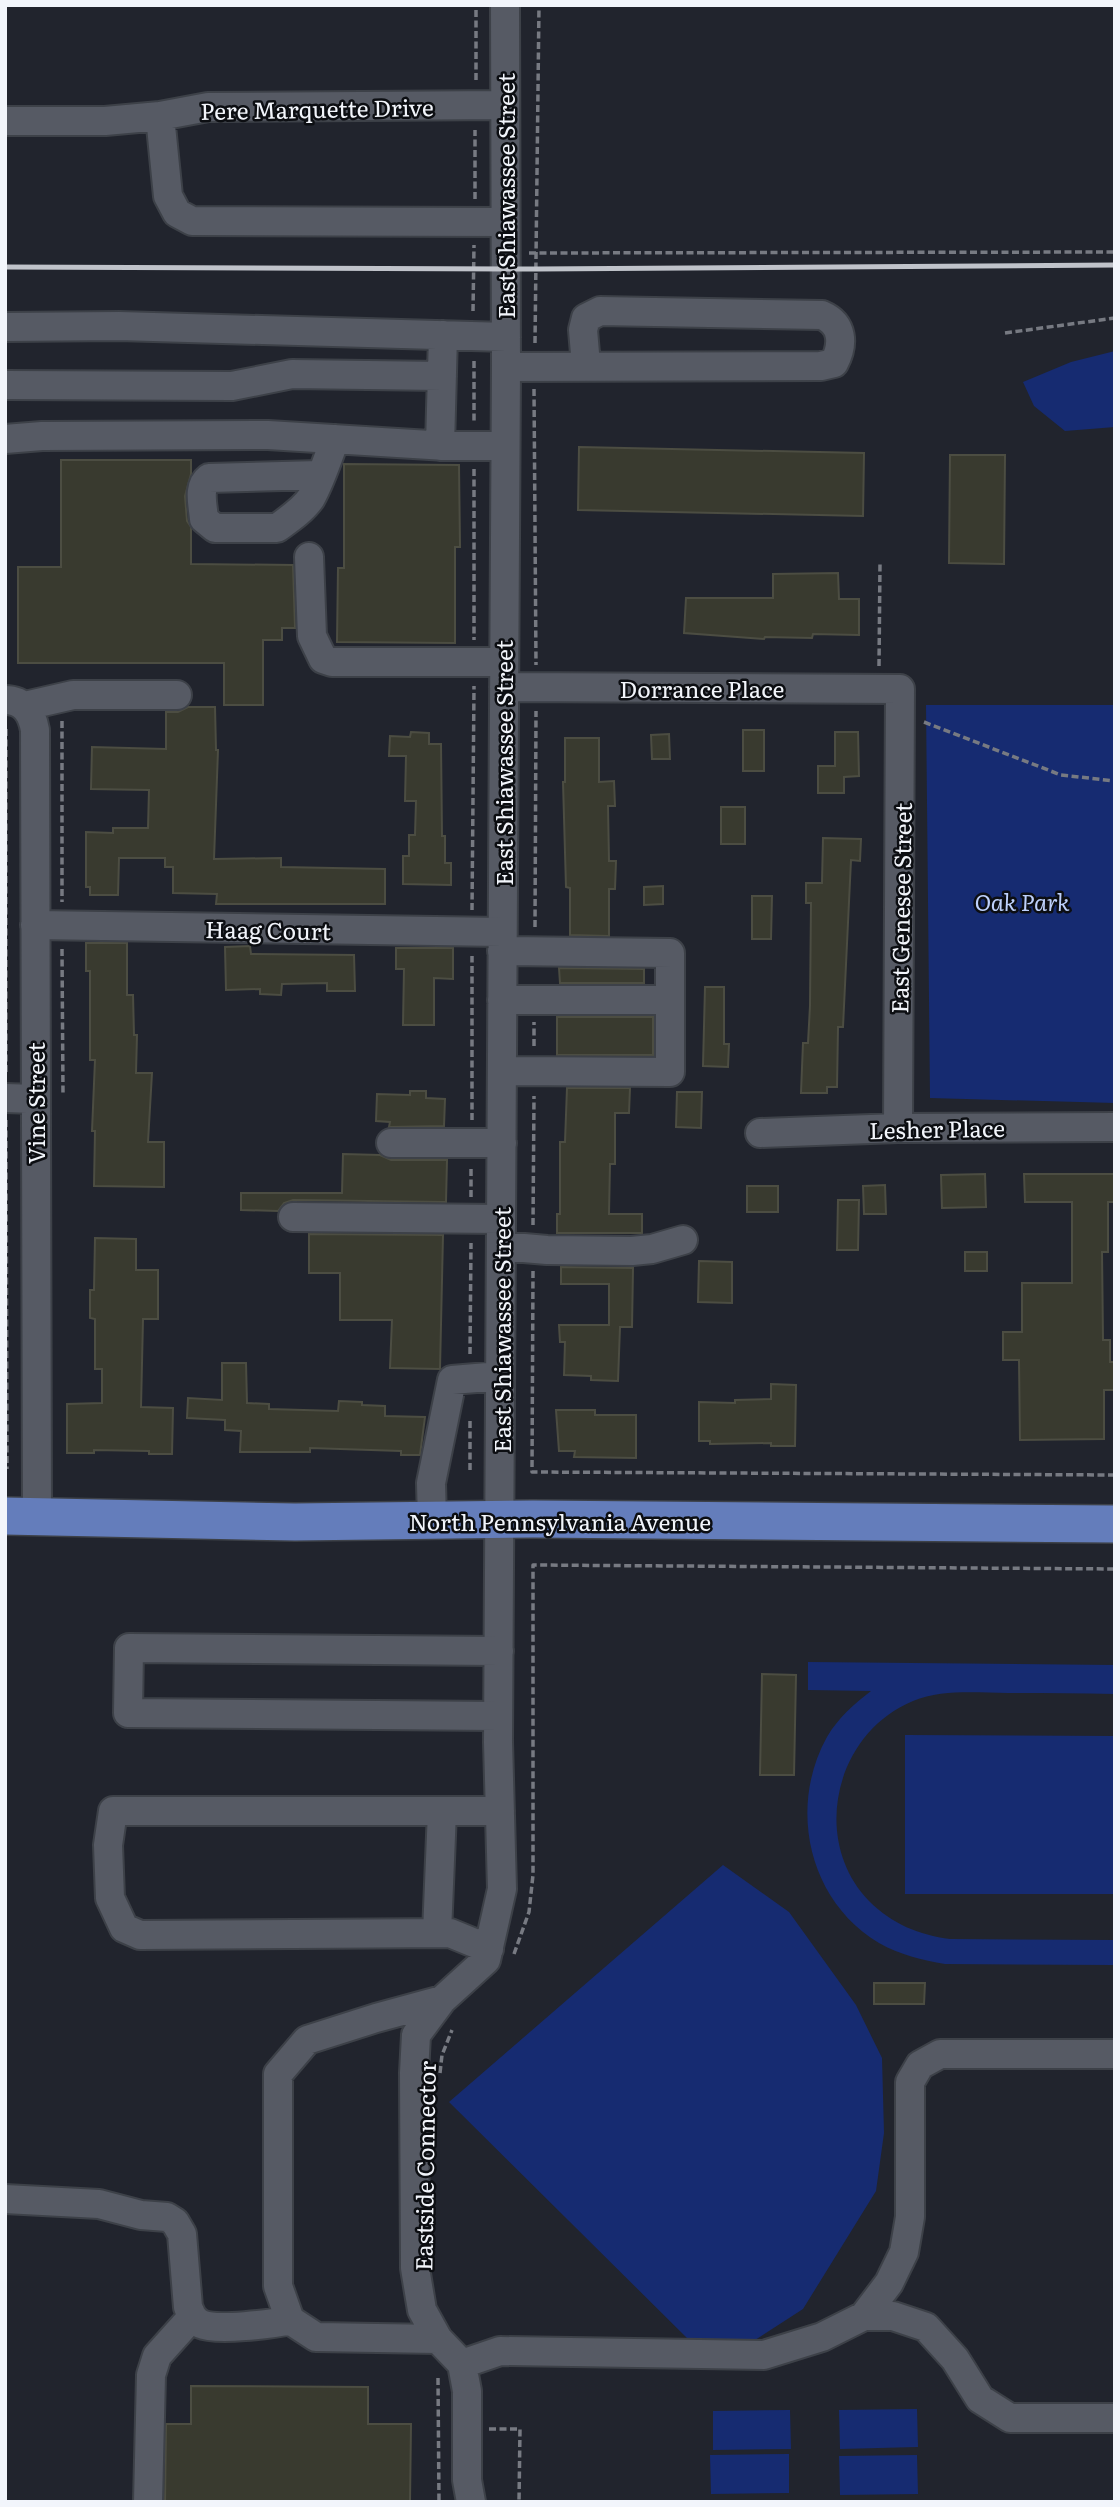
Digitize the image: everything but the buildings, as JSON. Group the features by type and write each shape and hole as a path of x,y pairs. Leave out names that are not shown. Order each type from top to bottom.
{"main road":[{"name":"North Pennsylvania Avenue","path":"21,1517 287,1522 501,1520 1115,1524"}],"street":[{"name":"East Shiawassee Street","path":"498,1956 502,1889 498,1716 506,367 505,5"},
{"name":"Pere Marquette Drive","path":"5,121 105,121 160,116 208,107 504,105"},
{"path":"160,116 168,196 177,214 192,221 505,222"},
{"path":"506,367 821,366 834,363 841,343 838,327 830,318 822,315 600,311 586,318 583,331 586,365"},
{"path":"5,327 119,326 506,337"},
{"path":"440,446 443,335"},
{"path":"5,385 232,386 292,374 442,376"},
{"path":"5,439 42,436 268,435 440,446 505,446"},
{"path":"320,475 335,439"},
{"name":"Dorrance Place","path":"309,557 312,636 323,659 332,662 474,662 537,687 901,701"},
{"path":"14,702 94,694 177,695"},
{"name":"East Genesee Street","path":"898,1128 901,701"},
{"name":"Vine Street","path":"14,702 33,715 34,925 49,1099 21,1517"},
{"name":"Haag Court","path":"34,925 472,932 534,951 670,953 670,1000"},
{"path":"502,1000 670,1000 670,1072 502,1071"},
{"path":"5,1098 49,1099"},
{"name":"Lesher Place","path":"760,1133 898,1128 1115,1127"},
{"path":"391,1143 502,1143"},
{"path":"293,1217 471,1219 533,1249 632,1251 652,1249 684,1240"},
{"path":"432,1520 431,1483 452,1380 500,1376"},
{"path":"498,1716 128,1713 128,1700 129,1648 499,1651"},
{"path":"498,1956 450,1933 140,1935 124,1928 110,1898 108,1845 113,1811 500,1811"},
{"path":"437,1933 442,1811"},
{"path":"471,2502 467,2480 467,2391 462,2364 438,2339 422,2310 415,2268 414,2073 416,2035 450,2011 486,1960 498,1956"},
{"path":"438,2339 316,2337 290,2320 278,2286 278,2074 307,2040 450,2011"},
{"path":"462,2364 500,2351 764,2355 822,2337 864,2316 889,2283 904,2252 910,2217 910,2082 920,2065 940,2054 1115,2054"},
{"path":"5,2199 99,2204 141,2215 167,2217 176,2222 182,2234 188,2307 192,2316 202,2325 266,2326 290,2320"},
{"path":"148,2502 150,2375 157,2356 192,2316"},
{"path":"864,2316 894,2316 926,2327 955,2359 980,2399 1010,2418 1115,2418"}],"path":[{"path":"470,1471 477,5"},
{"path":"534,951 537,687 534,366 539,5"},
{"path":"506,251 1115,252"},
{"path":"1005,332 1115,318"},
{"path":"49,1099 62,925 62,698"},
{"path":"901,701 1061,775 1115,781"},
{"path":"534,1000 532,1472 1115,1475"},
{"path":"498,1956 515,1953 528,1912 533,1875 533,1565 1115,1569"},
{"name":"Eastside Connector","path":"439,2083 442,2055 451,2031 450,2011"},
{"path":"438,2339 439,2502"},
{"path":"437,2428 520,2429 519,2502"}],"green space":[{"path":"1115,351 1115,427 1065,431 1034,406 1023,382 1071,362"},
{"name":"Oak Park","path":"926,705 1115,705 1115,1103 930,1098"},
{"path":"808,1662 1115,1665 1115,1694 960,1692 913,1701 886,1716 865,1737 849,1762 840,1790 836,1819 840,1849 851,1876 869,1901 897,1922 928,1935 950,1939 1115,1940 1115,1965 945,1964 895,1951 855,1925 835,1903 821,1878 812,1851 808,1822 809,1793 815,1764 827,1737 847,1712 871,1691 808,1690"},
{"path":"905,1735 1115,1736 1115,1894 905,1894"},
{"path":"723,1865 789,1912 856,2005 882,2058 884,2133 876,2191 803,2309 755,2340 688,2339 449,2102"},
{"path":"917,2409 918,2447 840,2449 839,2410"},
{"path":"790,2410 791,2449 713,2450 713,2411"},
{"path":"789,2454 789,2493 711,2494 710,2455"},
{"path":"917,2455 918,2494 840,2495 839,2456"}],"railway":[{"path":"5,267 537,269 1115,265"}]}
